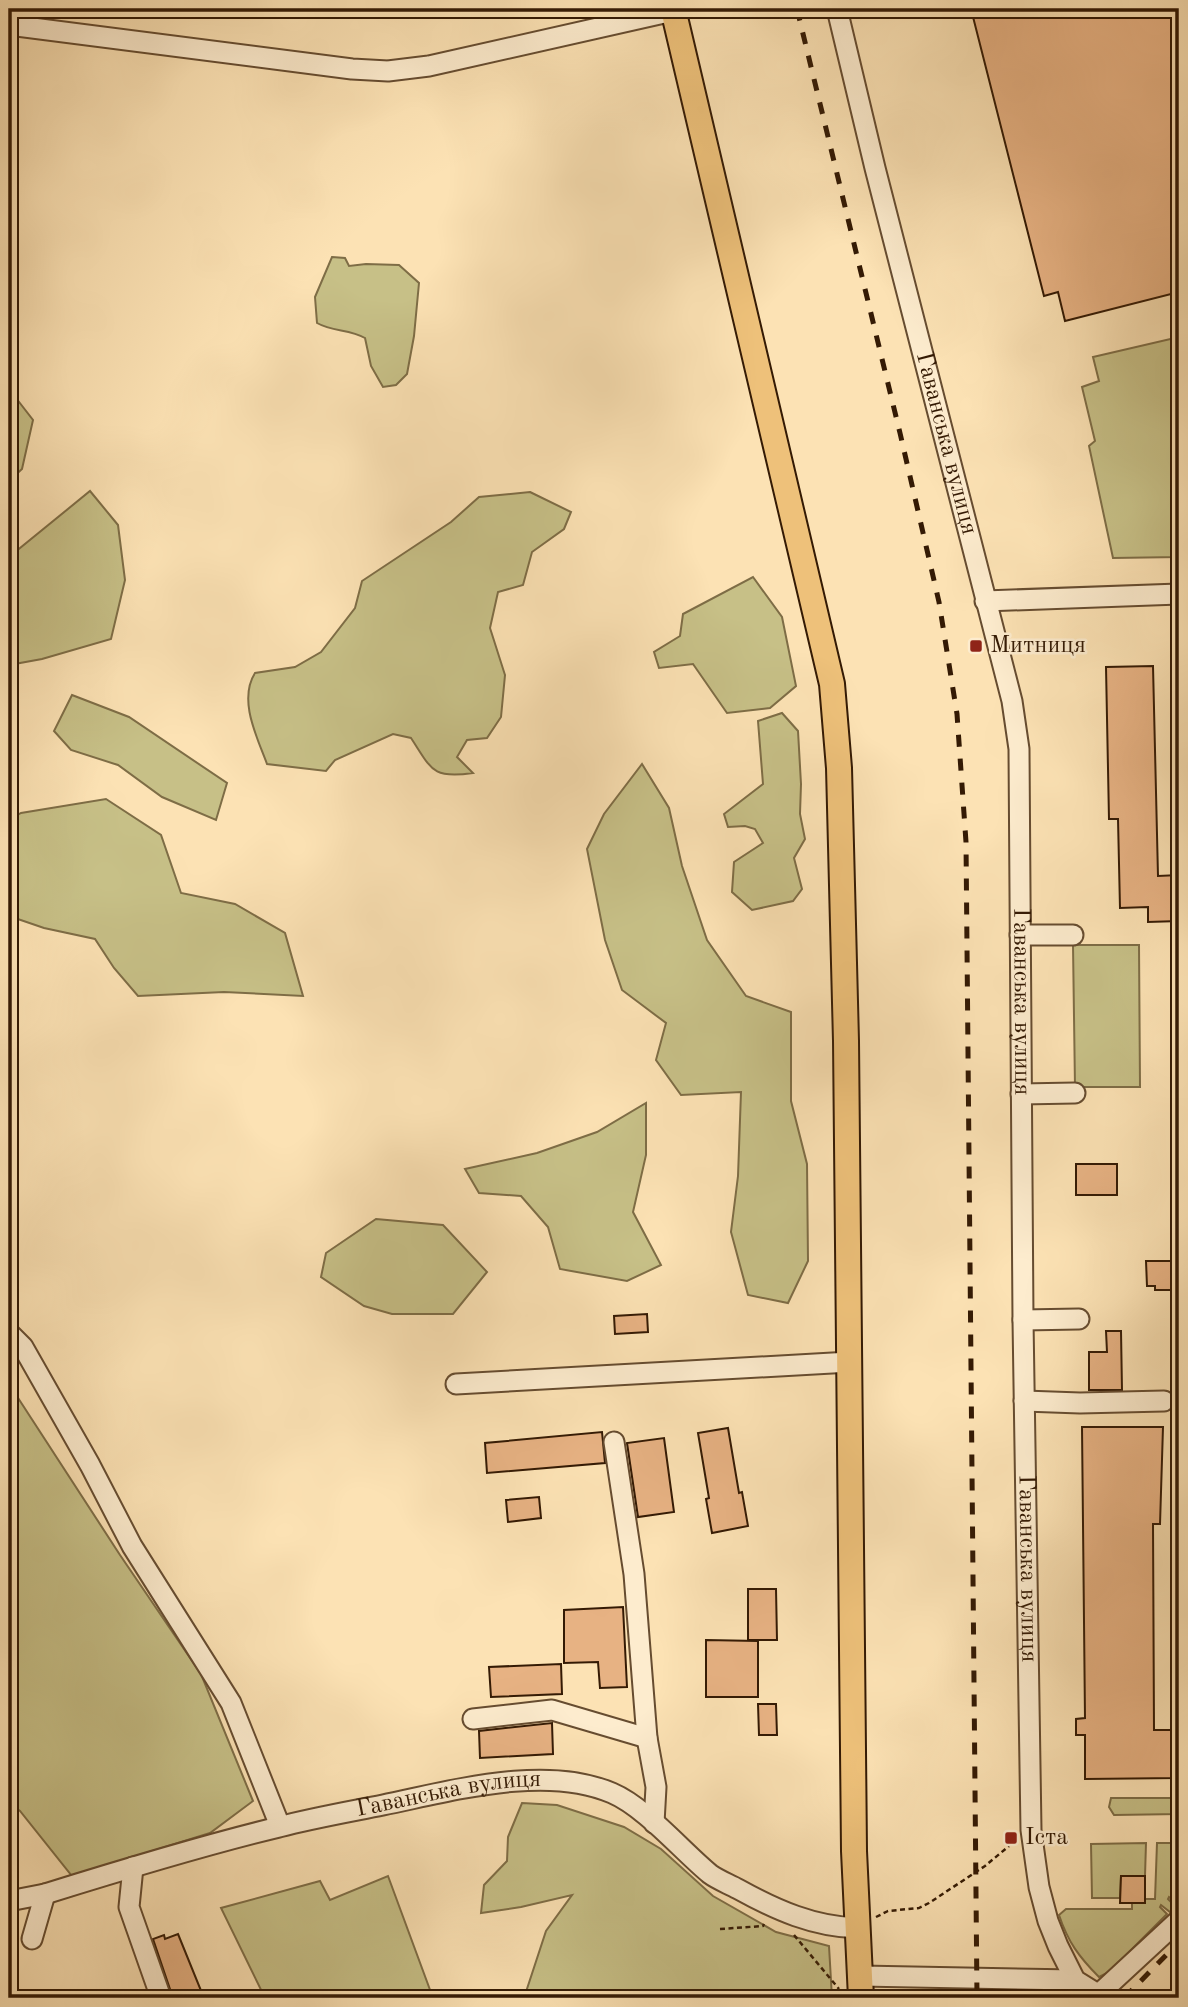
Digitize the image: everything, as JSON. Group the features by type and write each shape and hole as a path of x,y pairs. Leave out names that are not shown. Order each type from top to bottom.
{"main road":[{"path":"673,10 832,684 841,834 850,1362 854,1851 867,1923 855,1989"}],"street":[{"name":"Гаванська вулиця","path":"837,9 1012,701 1019,749 1023,1320 1031,1830 1039,1887 1048,1921 1075,1980"},
{"path":"9,25 352,69 388,71 474,57 673,10"},
{"path":"985,601 1179,594"},
{"path":"1020,936 1073,935"},
{"path":"1021,1094 1075,1093"},
{"path":"1023,1320 1079,1319"},
{"path":"9,1333 23,1347 132,1546 231,1703 280,1826"},
{"path":"456,1384 850,1362"},
{"path":"1024,1401 1164,1401"},
{"path":"614,1442 634,1574 647,1738 656,1787 654,1823"},
{"path":"473,1719 552,1710 647,1738"},
{"name":"Гаванська вулиця","path":"9,1901 45,1894 280,1826 454,1790 527,1781 553,1781 598,1787 617,1795 654,1823 712,1876 772,1915 795,1917 834,1927 867,1923"},
{"path":"133,1867 129,1907 161,1998"},
{"path":"32,1939 45,1894"},
{"path":"855,1989 1075,1980 1106,1997 1179,1920"}],"path":[{"path":"867,1923 888,1911 919,1908 929,1903 985,1866 1009,1846"},
{"path":"763,1926 772,1915"},
{"path":"719,1929 763,1926 772,1915"},
{"path":"792,1933 855,1989"}],"shaded area":[{"path":"332,257 345,258 349,266 399,265 419,283 407,374 396,385 383,387 371,366 365,338 317,323 315,297"},
{"path":"1179,337 1179,557 1113,558 1089,446 1095,441 1082,387 1099,381 1093,357"},
{"path":"9,389 33,420 22,469 9,481"},
{"path":"90,491 118,525 125,580 111,639 42,659 9,665 9,557"},
{"path":"530,492 571,512 564,529 532,552 523,585 498,592 490,628 505,675 501,717 487,738 467,740 457,757 473,773 441,773 429,765 411,738 393,734 335,760 326,771 267,764 254,730 249,707 248,695 255,673 295,667 321,652 355,608 362,581 451,522 479,497"},
{"path":"753,577 782,617 796,686 770,708 727,713 693,664 659,668 654,652 680,636 683,614"},
{"path":"72,695 129,717 227,783 216,820 162,797 118,765 71,750 54,731"},
{"path":"782,713 798,731 800,814 805,839 794,858 802,889 793,901 752,910 732,892 734,862 763,843 755,829 745,826 728,827 724,814 763,784 758,721"},
{"path":"642,764 669,808 682,866 707,940 746,996 791,1012 791,1101 807,1164 808,1261 788,1303 748,1295 731,1232 738,1176 741,1092 681,1095 656,1060 666,1023 622,990 605,940 587,849 604,814"},
{"path":"106,799 161,835 181,893 235,904 285,933 303,996 224,992 138,996 114,968 95,939 44,928 9,916 9,820 21,813"},
{"path":"1073,945 1139,945 1140,1087 1075,1087"},
{"path":"646,1103 646,1155 633,1212 661,1265 627,1281 560,1269 548,1227 521,1196 479,1193 465,1169 537,1153 597,1132"},
{"path":"376,1219 443,1225 487,1272 453,1314 392,1314 364,1306 321,1277 326,1253"},
{"path":"9,1384 201,1674 253,1801 210,1833 72,1876 20,1811 9,1803"},
{"path":"1111,1798 1179,1798 1179,1814 1114,1815 1109,1807"},
{"path":"522,1803 557,1805 624,1827 661,1849 713,1896 776,1932 829,1946 832,1998 524,1998 546,1931 572,1895 481,1913 484,1885 507,1861 508,1837"},
{"path":"1146,1843 1145,1876 1121,1876 1120,1898 1092,1898 1091,1844"},
{"path":"1157,1843 1179,1843 1179,1902 1178,1904 1169,1897 1175,1906 1170,1912 1161,1905 1167,1914 1109,1972 1099,1977 1075,1949 1059,1915 1066,1909 1132,1909 1132,1903 1145,1903 1145,1899 1155,1899"},
{"path":"388,1876 433,1998 265,1998 221,1908 320,1881 330,1900"}],"building":[{"path":"971,9 1179,9 1179,292 1065,321 1058,292 1044,296"},
{"path":"1153,666 1158,876 1179,875 1179,921 1148,922 1148,907 1120,908 1118,819 1109,819 1106,667"},
{"path":"1076,1164 1117,1164 1117,1195 1076,1195"},
{"path":"1146,1261 1179,1261 1179,1286 1172,1287 1172,1290 1155,1290 1155,1286 1147,1286"},
{"path":"647,1314 648,1332 615,1334 614,1316"},
{"path":"1106,1331 1121,1331 1122,1390 1089,1390 1089,1352 1107,1352"},
{"path":"1082,1427 1163,1427 1160,1524 1153,1524 1154,1730 1179,1730 1179,1778 1085,1779 1085,1735 1076,1735 1076,1719 1085,1718"},
{"path":"728,1428 739,1493 742,1492 748,1526 712,1533 698,1433"},
{"path":"602,1432 605,1463 487,1473 485,1443"},
{"path":"664,1438 674,1512 638,1517 627,1443"},
{"path":"539,1497 541,1518 508,1522 506,1500"},
{"path":"748,1589 776,1589 777,1640 748,1640"},
{"path":"623,1607 627,1687 600,1688 598,1662 564,1663 564,1610"},
{"path":"706,1640 758,1641 758,1697 706,1697"},
{"path":"561,1664 562,1694 491,1697 489,1667"},
{"path":"758,1704 776,1704 777,1735 759,1735"},
{"path":"552,1723 553,1754 480,1758 479,1731"},
{"path":"1121,1876 1145,1876 1145,1903 1120,1903"},
{"path":"178,1934 204,1998 173,1998 153,1939 164,1935 165,1939"}],"railway":[{"path":"797,9 939,602 957,714 966,842 977,1998"},
{"path":"1124,1998 1179,1942"}],"place":[{"name":"Митниця","path":"976,646"},
{"name":"Іста","path":"1011,1838"}]}
